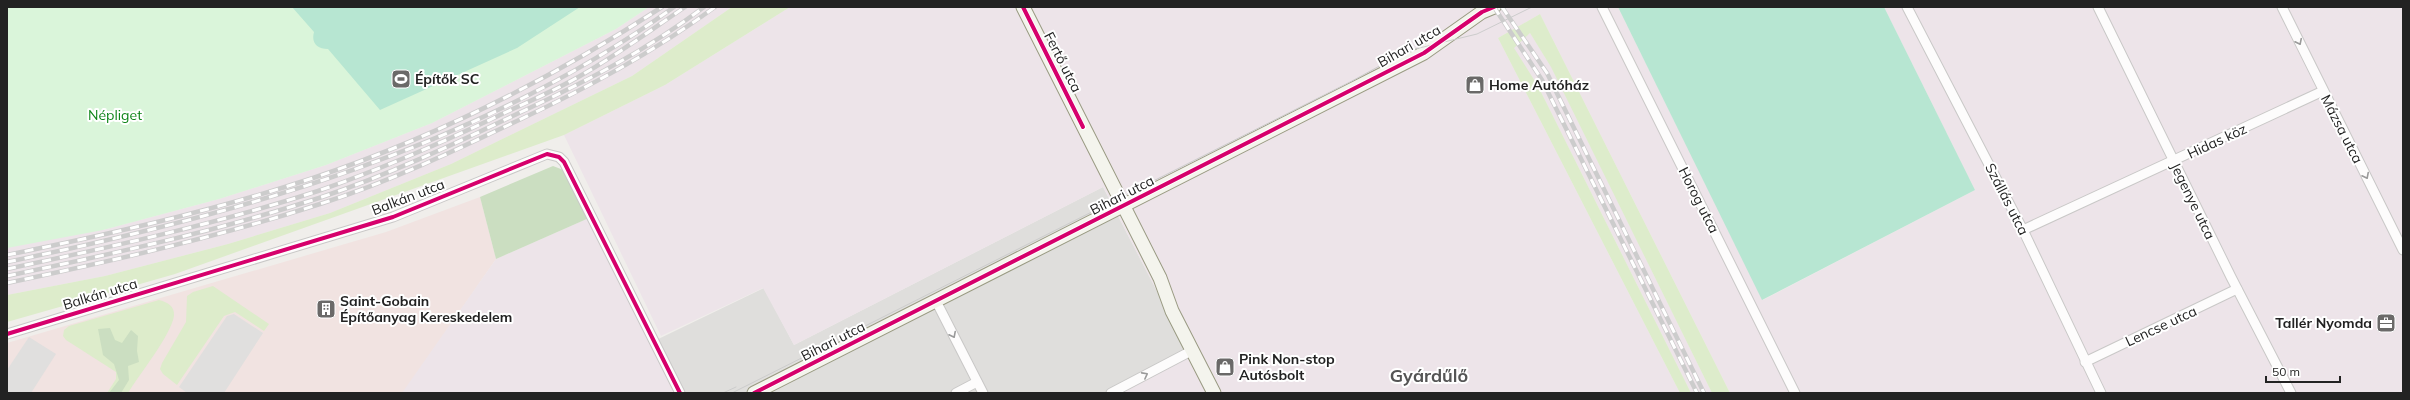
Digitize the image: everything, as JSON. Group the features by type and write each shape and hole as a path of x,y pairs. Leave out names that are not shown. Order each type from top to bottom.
{"street":[{"name":"Fertő utca","path":"1023,7 1160,278 1172,311 1214,393"},
{"name":"Bihari utca","path":"754,393 770,389 936,300 1424,53 1477,16 1494,7"},
{"name":"Horog utca","path":"1602,7 1795,393"},
{"name":"Szállás utca","path":"1907,7 2023,230 2100,393"},
{"name":"Jegenye utca","path":"2098,7 2237,289 2291,393"},
{"name":"Mázsa utca","path":"2282,7 2403,250"},
{"name":"Hidas köz","path":"2023,230 2174,162 2323,91"},
{"name":"Balkán utca","path":"7,334 393,217 547,154 559,157 564,162 680,393"},
{"name":"Lencse utca","path":"2085,362 2237,289"},
{"path":"936,300 983,393"},
{"path":"1111,393 1193,350"},
{"path":"956,393 977,382"}],"shaded area":[{"path":"649,7 732,7 632,76 451,164 330,213 228,244 105,276 7,295 7,210 103,230 219,199 326,165 432,123 616,29"},
{"path":"790,7 1473,7 1477,10 1481,7 1618,7 1763,300 1975,190 1884,7 2403,7 2403,393 1730,393 1540,14 1498,38 1680,393 1122,393 1190,355 1103,187 794,345 763,288 661,336 564,135 665,85"},
{"path":"1530,33 1551,66 1712,393 1691,393 1538,86 1513,48"},
{"path":"1103,187 1190,355 1122,393 674,393 650,343 764,288 794,345"},
{"path":"480,197 496,259 403,393 7,393 7,343 386,232"},
{"path":"589,218 674,393 402,393 496,259"},
{"path":"234,314 263,333 224,393 187,393 179,387 227,316"},
{"path":"29,337 56,354 31,393 7,393 7,370"}],"green space":[{"name":"Népliget","path":"7,7 649,7 616,29 432,123 326,165 219,199 103,230 7,248"},
{"name":"Építők SC","path":"292,7 580,7 517,48 380,110 328,49 318,47 316,45 313,39 314,32"},
{"path":"732,7 790,7 665,85 564,135 175,274 7,322 7,295 105,276 228,244 330,213 451,164 632,76"},
{"path":"1618,7 1884,7 1975,190 1762,300"},
{"path":"1540,14 1730,393 1712,393 1551,67 1530,33 1514,48 1538,86 1691,393 1680,393 1498,38"},
{"path":"553,166 566,171 589,218 496,259 480,197"},
{"path":"213,286 269,324 264,331 235,312 224,316 177,385 163,374 160,369 162,363 186,322 187,296 193,292"},
{"path":"159,300 170,305 174,313 172,324 167,334 128,393 107,393 116,379 116,372 66,340 63,336 64,330 69,326"},
{"path":"110,328 115,340 122,343 131,330 138,336 137,351 139,362 128,366 129,380 121,393 109,393 119,380 114,364 103,355 98,329"}],"tram line":[{"path":"732,393 1352,81 1407,51 1477,34 1532,7"},
{"path":"723,393 736,387"}],"railway":[{"path":"7,255 123,230 237,201 313,178 359,162 449,125 493,104 579,58 662,7"},
{"path":"7,262 182,222 269,197 354,169 438,137 520,100 599,56 674,7"},
{"path":"7,269 124,243 241,214 318,191 364,174 454,137 570,81 621,51 685,7"},
{"path":"7,276 125,250 242,221 345,189 421,158 545,101 638,51 704,7"},
{"path":"7,283 204,238 282,216 371,186 446,154 595,82 644,54 715,7"},
{"path":"1494,7 1542,80 1697,393"},
{"path":"1502,7 1547,73 1704,393"}],"cycle path":[{"path":"1023,7 1083,127"},
{"path":"754,393 1424,53 1482,12 1494,7"},
{"path":"7,334 393,217 547,154 559,157 564,162 680,393"}],"place":[{"name":"Építők SC","path":"401,79"},
{"name":"Home Autóház","path":"1475,85"},
{"name":"Saint-Gobain Építőanyag Kereskedelem","path":"326,309"},
{"name":"Tallér Nyomda","path":"2386,323"},
{"name":"Pink Non-stop Autósbolt","path":"1225,367"}],"district":[{"name":"Gyárdűlő","path":"1429,375"}]}
